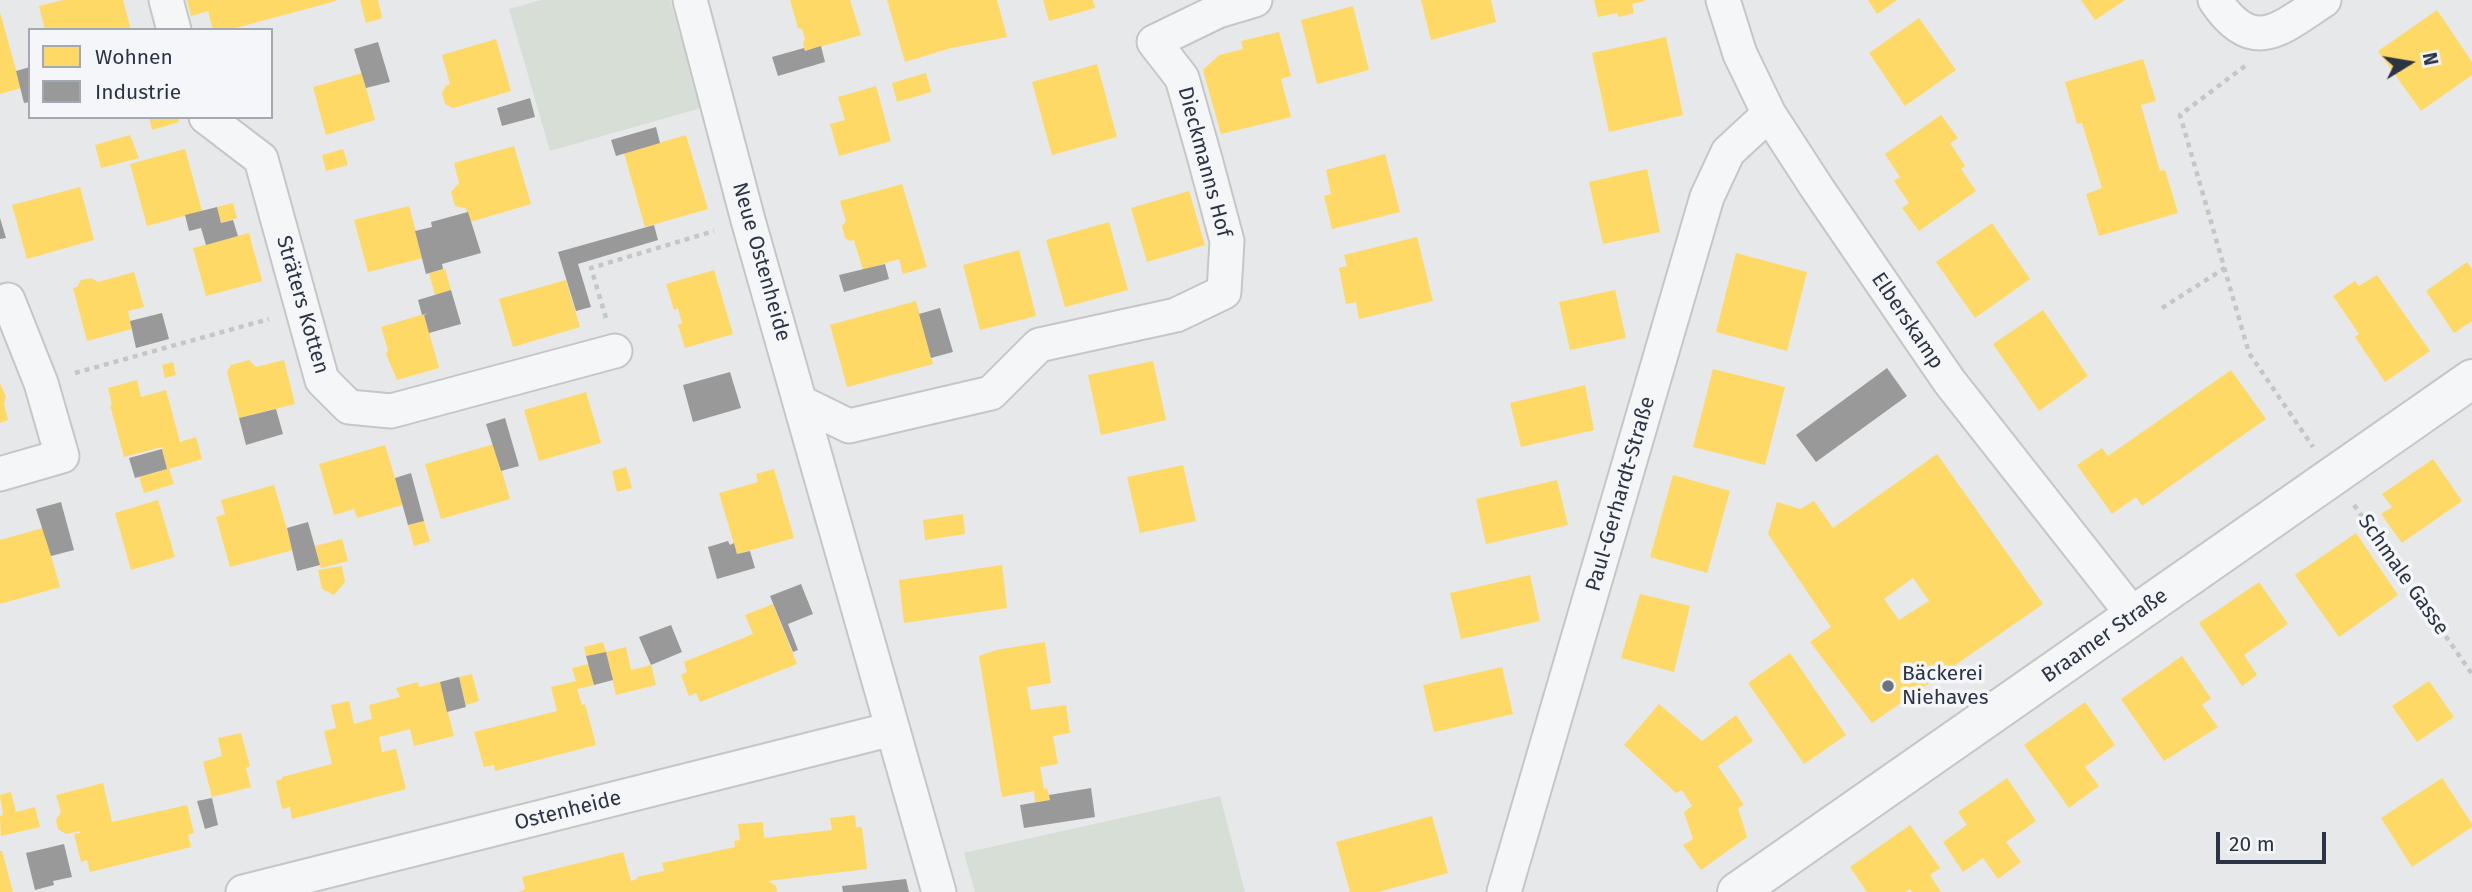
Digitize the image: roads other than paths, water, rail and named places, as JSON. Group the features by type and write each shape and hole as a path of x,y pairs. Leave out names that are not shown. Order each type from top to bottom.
{"street":[{"path":"166,0 173,28"},
{"name":"Neue Ostenheide","path":"690,0 748,220 892,729"},
{"name":"Dieckmanns Hof","path":"800,402 849,426 991,393 1039,345 1176,315 1224,292 1227,241 1194,119 1182,78 1154,42 1218,11 1255,0"},
{"name":"Elberskamp","path":"1723,0 1740,54 1769,114 1949,381 2134,616"},
{"path":"2215,0 2228,19 2239,28 2255,33 2282,27 2324,0"},
{"name":"Paul-Gerhardt-Straße","path":"1504,892 1707,197 1728,152 1769,114"},
{"name":"Sträters Kotten","path":"209,119 261,159 322,380 349,407 391,411 615,351"},
{"path":"0,474 62,456 41,383 8,300"},
{"name":"Braamer Straße","path":"1737,892 2472,379"},
{"path":"892,729 939,892"},
{"name":"Ostenheide","path":"243,892 892,729"}],"place":[{"name":"Bäckerei Niehaves","path":"1888,686"}]}
